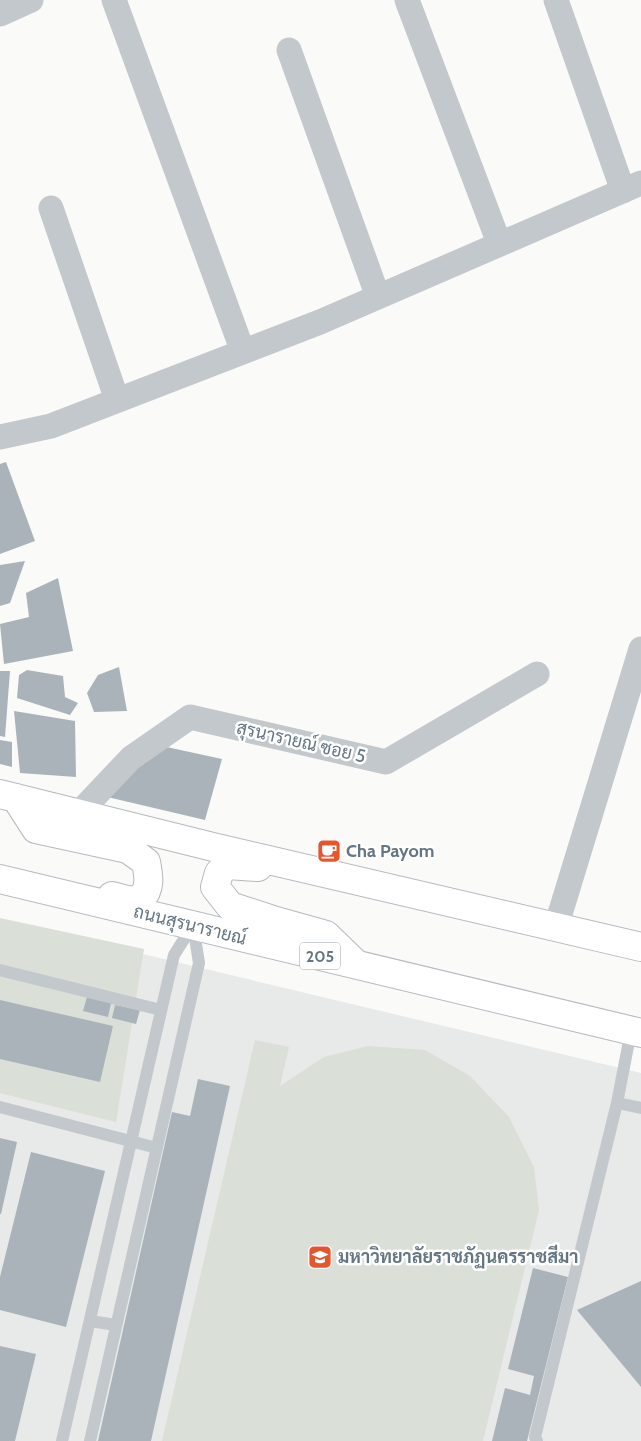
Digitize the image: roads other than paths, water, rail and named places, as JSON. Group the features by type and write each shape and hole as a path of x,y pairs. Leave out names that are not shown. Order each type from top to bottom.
{"main road":[{"name":"ถนนสุรนารายณ์","path":"8,796 213,847 641,947"},
{"name":"ถนนสุรนารายณ์","path":"8,796 36,829 128,849 146,862 150,880 147,893 140,901 127,900 105,894 11,881"},
{"name":"ถนนสุรนารายณ์","path":"328,874 227,865 219,873 215,887 230,906 326,935 358,965"},
{"name":"ถนนสุรนารายณ์","path":"11,881 636,1032"}],"street":[{"path":"0,14 30,0"},
{"path":"114,0 244,352"},
{"path":"407,0 499,243"},
{"path":"0,438 50,426 320,322 632,187 556,0"},
{"path":"289,50 378,297"},
{"path":"51,208 117,400"},
{"path":"556,927 641,650"},
{"name":"สุรนารายณ์ ซอย 5","path":"79,813 131,758 190,716 386,762 538,674"}],"lane":[{"path":"62,1441 174,955 193,925"},
{"path":"90,1441 199,963 193,925"},
{"path":"0,970 161,1010"},
{"path":"537,1441 535,1437 621,1082 636,1032"},
{"path":"617,1103 641,1108"},
{"path":"0,1107 157,1148"},
{"path":"90,1321 116,1326"}],"place":[{"name":"Cha Payom","path":"329,851"},
{"name":"มหาวิทยาลัยราชภัฏนครราชสีมา","path":"320,1257"}]}
